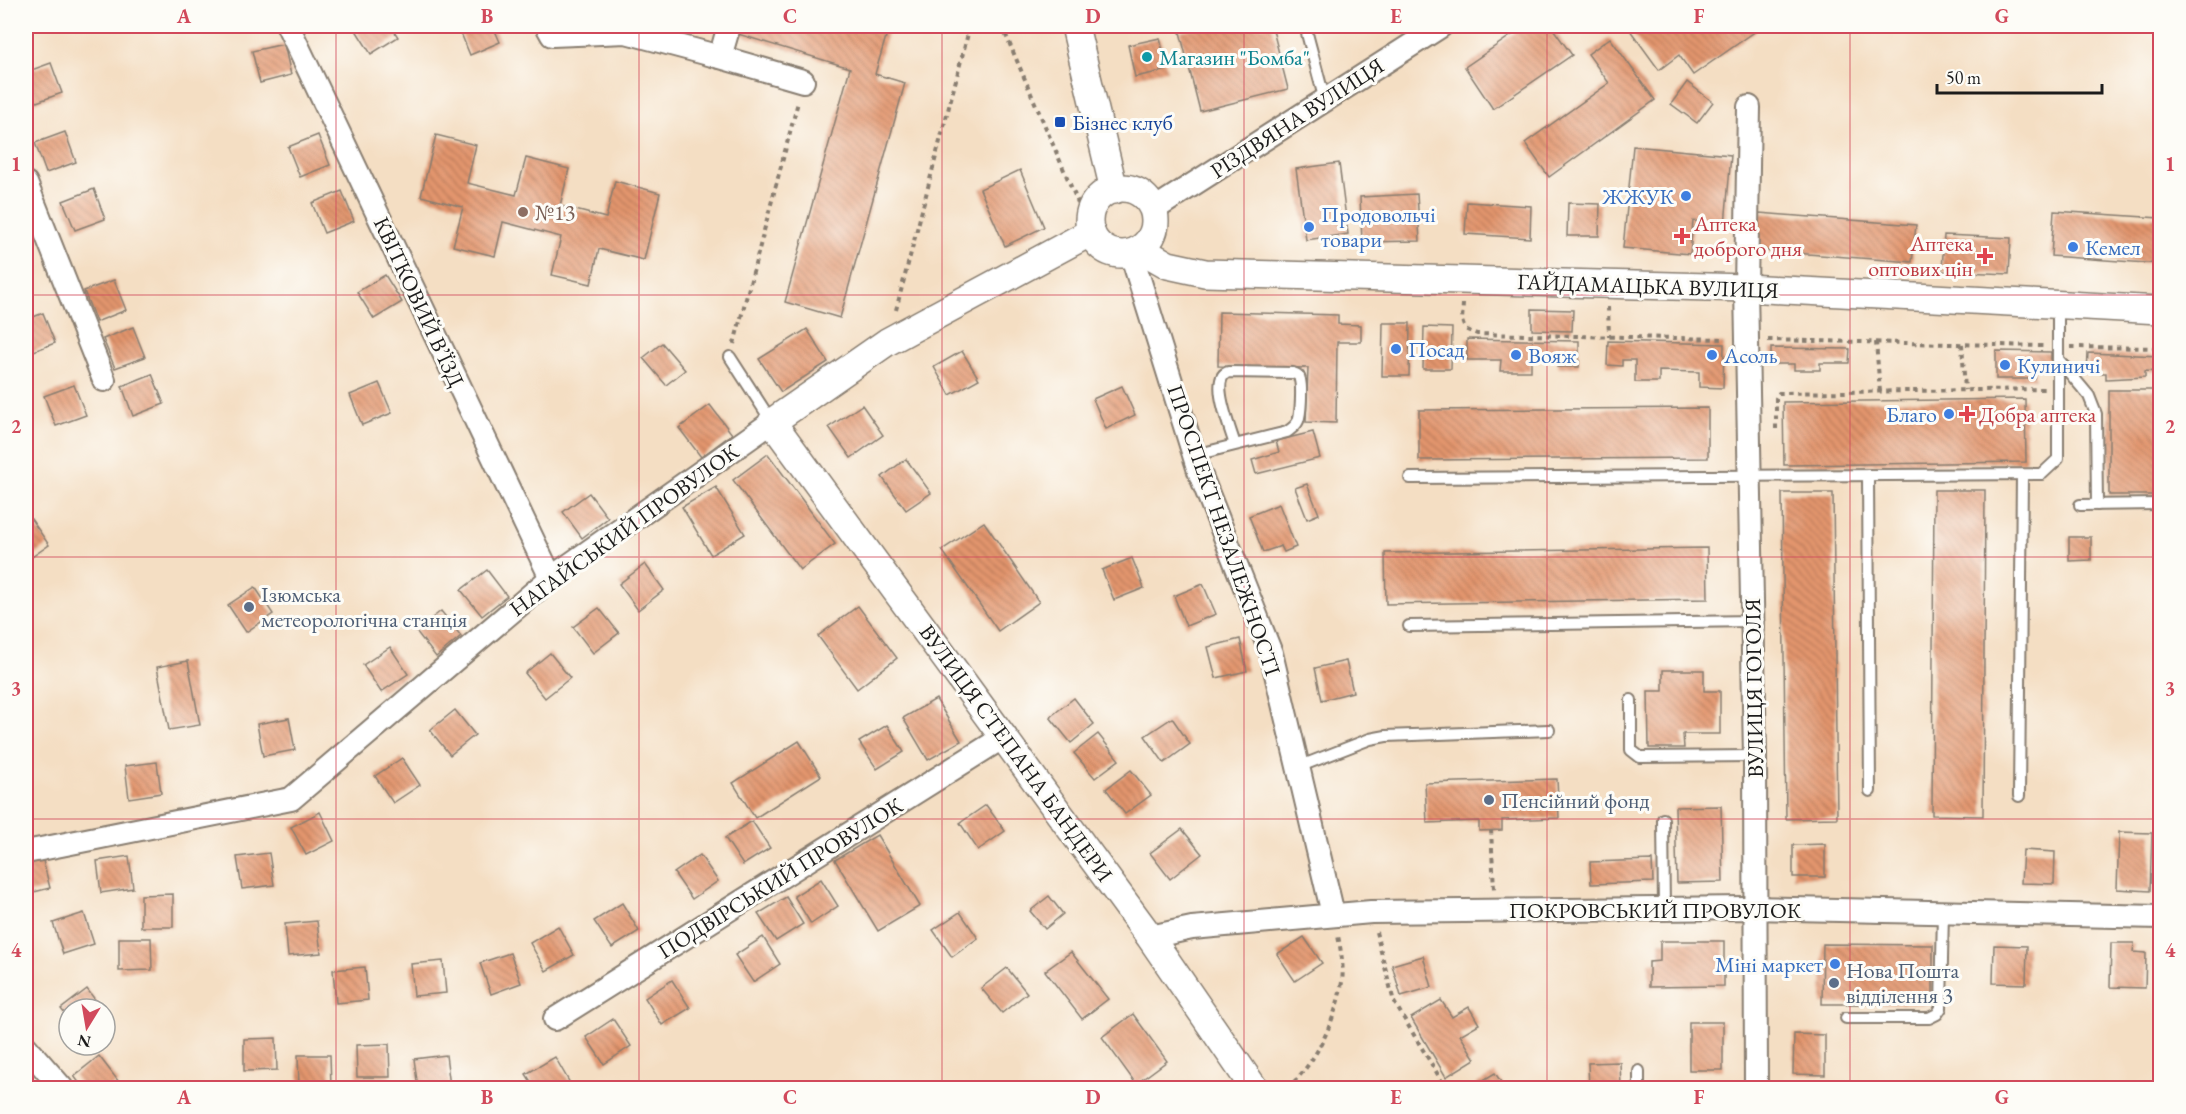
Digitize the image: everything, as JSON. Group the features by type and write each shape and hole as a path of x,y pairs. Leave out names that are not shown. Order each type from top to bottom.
{"street":[{"name":"КВІТКОВИЙ В’ЇЗД","path":"288,26 551,578"},
{"path":"720,57 729,26"},
{"path":"1075,26 1114,190"},
{"name":"РІЗДВЯНА ВУЛИЦЯ","path":"1153,210 1442,26"},
{"path":"549,30 626,32 803,81"},
{"name":"ВУЛИЦЯ ГОГОЛЯ","path":"1749,107 1746,288 1755,756 1756,1089"},
{"path":"1114,190 1132,190 1141,195 1153,210 1155,227 1152,235 1135,251 1121,254 1111,252 1096,241 1091,232 1089,222 1096,201 1104,194 1114,190"},
{"path":"27,192 104,380"},
{"name":"НАГАЙСЬКИЙ ПРОВУЛОК","path":"26,852 291,799 551,578 887,342 1091,232"},
{"name":"ГАЙДАМАЦЬКА ВУЛИЦЯ","path":"1135,251 1168,265 1205,273 1746,288 2160,310"},
{"name":"ПРОСПЕКТ НЕЗАЛЕЖНОСТІ","path":"1135,251 1195,455 1271,653 1334,914"},
{"name":"ВУЛИЦЯ СТЕПАНА БАНДЕРИ","path":"772,422 1005,736 1150,937 1254,1089"},
{"name":"ПОДВІРСЬКИЙ ПРОВУЛОК","path":"555,1019 1005,736"},
{"name":"ПОКРОВСЬКИЙ ПРОВУЛОК","path":"1150,937 1192,927 1371,912 1756,908 2160,917"},
{"path":"26,1047 62,1089"}],"lane":[{"path":"1305,26 1325,100"},
{"path":"1410,478 2042,474 2058,459 2058,304"},
{"path":"730,357 772,422"},
{"path":"2058,359 2093,404 2096,414 2097,505"},
{"path":"1195,455 1235,445 1287,432 1298,420 1300,410 1298,375 1293,373 1224,373 1220,377 1219,389 1235,445"},
{"path":"1868,475 1870,790"},
{"path":"2019,796 2022,475"},
{"path":"2080,505 2160,504"},
{"path":"1409,626 1753,621"},
{"path":"1631,700 1630,750 1640,757 1755,756"},
{"path":"1298,766 1370,739 1386,736 1549,730"},
{"path":"1664,819 1664,908"},
{"path":"1846,1018 1929,1018 1937,1014 1941,1008 1943,902"},
{"path":"1639,1089 1640,1071"}],"path":[{"path":"887,342 970,26"},
{"path":"1002,26 1091,232"},
{"path":"730,357 803,81"},
{"path":"1463,295 1462,321 1465,329 1477,334 1732,339"},
{"path":"1757,340 2044,346"},
{"path":"1876,342 1880,392"},
{"path":"1962,344 1965,390"},
{"path":"2067,346 2160,348"},
{"path":"1776,429 1776,398 1779,393 2058,389"},
{"path":"1491,830 1494,890"},
{"path":"1371,912 1394,1002 1446,1089"},
{"path":"1287,1089 1315,1056 1332,1018 1342,981 1342,954 1334,914"}],"building":[{"path":"391,26 398,37 371,54 354,27"},
{"path":"458,26 493,26 500,42 470,55"},
{"path":"740,26 872,26 888,30 875,74 905,83 840,318 785,302 850,68 738,34"},
{"path":"1203,26 1272,26 1288,89 1200,111 1180,32"},
{"path":"1525,26 1551,26 1572,55 1493,109 1465,67"},
{"path":"1627,26 1763,26 1693,75 1679,55 1659,70"},
{"name":"Магазин \"Бомба\"","path":"1160,38 1167,70 1135,77 1128,45"},
{"path":"1610,38 1655,100 1549,177 1525,143 1609,83 1588,54"},
{"path":"284,44 291,75 260,83 252,51"},
{"path":"51,63 62,93 31,104 26,87 26,72"},
{"path":"1687,82 1713,102 1697,123 1671,104"},
{"path":"65,132 76,162 46,173 35,143"},
{"path":"318,135 330,165 300,177 288,147"},
{"name":"№13","path":"436,135 476,145 467,183 516,195 526,158 569,169 560,206 606,218 615,181 660,193 644,260 599,249 591,284 552,275 561,237 503,222 495,256 453,246 463,207 421,196"},
{"path":"1633,146 1731,155 1725,225 1693,221 1690,254 1623,248"},
{"path":"1339,163 1348,234 1306,240 1296,169"},
{"path":"1020,170 1044,227 1005,246 980,189"},
{"path":"94,189 105,219 75,230 63,201"},
{"path":"342,191 354,221 324,233 312,203"},
{"path":"1417,194 1420,241 1362,242 1360,197"},
{"path":"1467,202 1531,206 1530,238 1465,234"},
{"path":"1568,203 1600,204 1599,236 1567,236"},
{"path":"2054,211 2160,218 2160,264 2051,256"},
{"path":"1759,213 1916,225 1912,262 1756,250"},
{"path":"1944,235 2011,238 2009,274 1942,271"},
{"path":"385,275 402,302 374,319 357,292"},
{"path":"114,280 126,310 96,322 84,291"},
{"path":"1532,309 1573,310 1572,331 1532,330"},
{"path":"1219,312 1338,315 1338,324 1361,325 1361,342 1337,342 1336,423 1306,422 1308,368 1218,366"},
{"path":"43,313 55,343 26,354 26,320"},
{"name":"Посад","path":"1383,323 1410,323 1409,376 1382,376"},
{"path":"133,327 145,357 115,368 103,339"},
{"path":"1424,327 1452,328 1451,369 1423,369"},
{"path":"807,329 828,362 781,392 759,359"},
{"path":"1467,339 1579,341 1579,367 1557,367 1557,358 1531,358 1531,371 1500,371 1501,360 1467,360"},
{"path":"1608,341 1724,344 1723,388 1699,387 1699,372 1659,371 1659,382 1635,382 1635,360 1622,360 1622,366 1607,365"},
{"path":"662,343 685,370 666,385 643,358"},
{"path":"1771,348 1850,349 1849,363 1820,363 1820,370 1794,370 1794,364 1771,364"},
{"path":"962,351 979,379 950,395 934,367"},
{"path":"1996,351 2051,352 2051,368 2035,368 2035,379 1996,379"},
{"path":"2088,353 2160,356 2160,372 2145,371 2145,377 2106,379 2106,373 2087,373"},
{"path":"152,374 164,404 133,416 122,386"},
{"path":"379,383 392,413 362,425 350,395"},
{"path":"74,385 86,415 56,426 44,396"},
{"path":"1122,386 1135,415 1106,429 1093,399"},
{"path":"2109,390 2160,390 2160,495 2109,495"},
{"path":"2025,399 2026,462 1784,465 1783,402"},
{"path":"710,405 732,434 701,457 679,428"},
{"path":"862,405 883,435 851,458 829,427"},
{"path":"1708,408 1708,458 1419,460 1419,410"},
{"path":"1313,432 1320,458 1256,474 1252,460 1279,452 1276,441"},
{"path":"768,454 835,544 800,570 733,480"},
{"path":"906,459 931,493 906,510 882,477"},
{"path":"1307,484 1319,514 1307,519 1295,488"},
{"path":"716,487 745,534 711,555 682,507"},
{"path":"1934,490 1985,490 1983,816 1932,815"},
{"path":"589,493 608,518 582,538 563,512"},
{"path":"1782,493 1833,493 1837,818 1786,819"},
{"path":"1279,504 1296,547 1284,552 1281,546 1263,552 1249,516"},
{"path":"31,519 49,545 26,561 26,522"},
{"path":"984,522 1039,602 998,631 942,550"},
{"path":"2069,537 2091,537 2091,560 2069,561"},
{"path":"1707,548 1708,599 1386,604 1385,553"},
{"path":"1132,558 1144,588 1114,600 1102,570"},
{"path":"645,564 664,590 638,610 619,584"},
{"path":"487,570 507,596 482,616 461,590"},
{"path":"1203,584 1216,614 1186,626 1174,596"},
{"path":"255,587 273,614 246,632 228,605"},
{"path":"858,606 897,658 857,689 818,636"},
{"path":"599,608 619,633 593,653 573,627"},
{"path":"441,611 461,636 436,657 416,631"},
{"path":"1240,639 1247,671 1216,678 1208,647"},
{"path":"390,647 408,674 381,692 363,665"},
{"path":"550,653 570,678 545,698 525,673"},
{"path":"188,661 200,725 169,730 157,667"},
{"path":"1346,661 1353,692 1322,700 1315,668"},
{"path":"1663,670 1704,670 1704,691 1720,691 1720,734 1683,734 1684,748 1649,748 1648,691 1663,691"},
{"path":"1074,698 1094,724 1071,743 1050,717"},
{"path":"936,699 961,741 928,760 903,718"},
{"path":"455,710 475,735 450,755 430,730"},
{"path":"289,718 295,750 263,756 257,724"},
{"path":"1172,718 1190,744 1164,763 1145,736"},
{"path":"887,725 904,752 877,769 859,742"},
{"path":"1098,734 1119,760 1095,778 1074,753"},
{"path":"799,741 821,776 755,818 733,783"},
{"path":"402,758 420,785 393,803 375,776"},
{"path":"157,762 161,793 129,798 125,766"},
{"path":"1131,770 1151,795 1125,814 1106,789"},
{"path":"1557,779 1559,818 1502,820 1502,830 1479,831 1479,821 1427,823 1425,783"},
{"path":"986,805 1005,831 978,850 960,823"},
{"path":"1721,806 1723,882 1677,883 1675,807"},
{"path":"320,812 334,841 306,855 291,827"},
{"path":"752,821 770,848 743,865 725,838"},
{"path":"1182,829 1202,854 1170,879 1150,853"},
{"path":"2119,832 2152,833 2150,891 2117,889"},
{"path":"877,835 920,906 878,931 835,860"},
{"path":"1825,844 1825,877 1793,877 1793,845"},
{"path":"2023,850 2055,852 2054,884 2021,883"},
{"path":"269,853 274,885 242,889 237,857"},
{"path":"700,855 718,881 692,899 674,873"},
{"path":"129,856 133,888 101,893 97,861"},
{"path":"42,857 50,888 26,894 26,861"},
{"path":"1652,860 1653,882 1591,884 1590,862"},
{"path":"821,879 838,906 811,924 794,896"},
{"path":"173,894 173,927 141,927 141,895"},
{"path":"1049,896 1063,914 1045,929 1030,911"},
{"path":"786,897 803,924 776,941 758,914"},
{"path":"622,903 639,931 612,948 594,921"},
{"path":"960,912 978,938 952,957 933,930"},
{"path":"84,913 94,944 63,954 53,923"},
{"path":"317,921 321,953 288,956 285,924"},
{"path":"558,926 574,955 546,971 530,943"},
{"path":"763,937 780,964 753,982 735,955"},
{"path":"1304,937 1322,963 1295,981 1277,954"},
{"path":"119,938 151,938 152,970 119,971"},
{"path":"1660,941 1724,941 1724,986 1649,987 1649,962 1660,961"},
{"path":"2111,943 2134,943 2133,952 2146,953 2145,988 2110,987"},
{"path":"1823,944 1933,945 1933,1004 1822,1004"},
{"path":"1994,945 2027,946 2026,984 1993,983"},
{"path":"1071,952 1108,999 1082,1019 1045,971"},
{"path":"510,953 521,983 491,994 480,963"},
{"path":"1423,956 1432,987 1401,996 1392,965"},
{"path":"443,961 446,993 414,996 411,964"},
{"path":"365,967 368,1000 336,1003 333,970"},
{"path":"1007,968 1027,993 1002,1013 981,988"},
{"path":"672,980 690,1008 662,1025 645,998"},
{"path":"87,989 93,997 77,997"},
{"path":"1441,1000 1452,1017 1469,1007 1479,1024 1460,1035 1475,1059 1446,1077 1411,1018"},
{"path":"1133,1014 1167,1061 1136,1084 1102,1037"},
{"path":"613,1019 631,1046 604,1064 586,1037"},
{"path":"1689,1022 1723,1022 1723,1070 1689,1070"},
{"path":"1794,1034 1825,1035 1825,1075 1793,1074"},
{"path":"276,1038 277,1070 244,1071 244,1039"},
{"path":"389,1044 390,1077 357,1077 356,1045"},
{"path":"298,1055 330,1055 331,1087 299,1087"},
{"path":"446,1055 450,1086 418,1088 414,1059"},
{"path":"100,1057 119,1082 110,1088 83,1088 74,1076"},
{"path":"555,1057 571,1085 565,1088 535,1088 526,1074"},
{"path":"1620,1062 1621,1088 1589,1088 1588,1063"},
{"path":"1495,1073 1505,1088 1470,1088"}],"place":[{"name":"Магазин \"Бомба\"","path":"1147,57"},
{"name":"Бізнес клуб","path":"1060,122"},
{"name":"ЖЖУК","path":"1686,196"},
{"name":"№13","path":"523,212"},
{"name":"Продовольчі товари","path":"1309,227"},
{"name":"Аптека доброго дня","path":"1682,236"},
{"name":"Кемел","path":"2073,247"},
{"name":"Аптека оптових цін","path":"1985,256"},
{"name":"Посад","path":"1396,349"},
{"name":"Вояж","path":"1516,355"},
{"name":"Асоль","path":"1712,355"},
{"name":"Кулиничі","path":"2005,365"},
{"name":"Благо","path":"1949,414"},
{"name":"Добра аптека","path":"1967,414"},
{"name":"Ізюмська метеорологічна станція","path":"249,607"},
{"name":"Пенсійний фонд","path":"1489,800"},
{"name":"Міні маркет","path":"1835,964"},
{"name":"Нова Пошта відділення 3","path":"1834,983"}]}
